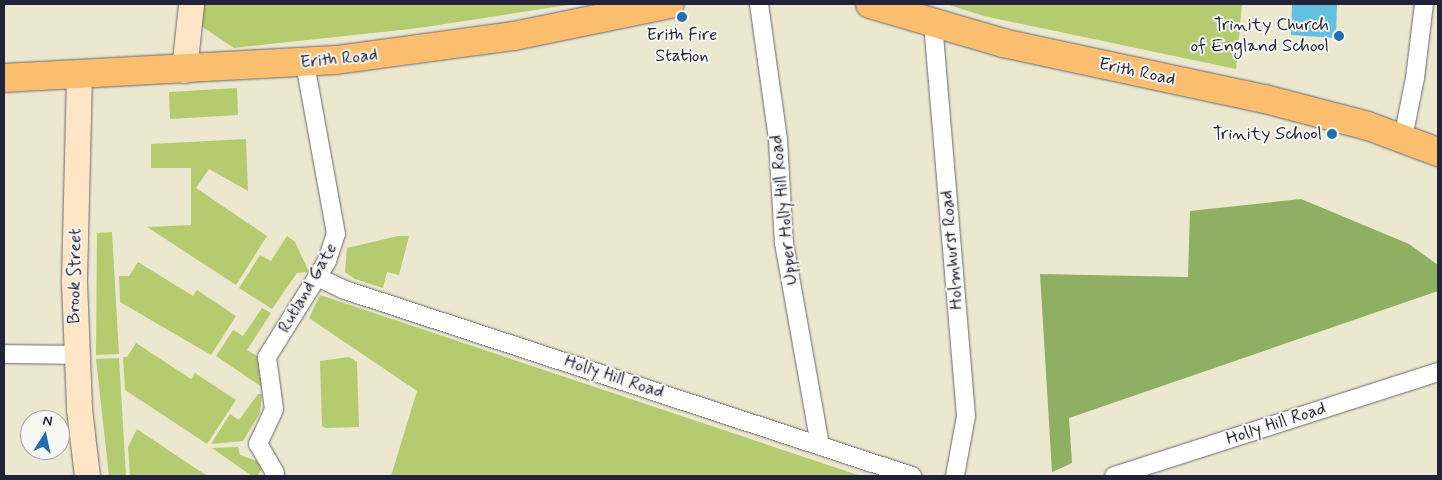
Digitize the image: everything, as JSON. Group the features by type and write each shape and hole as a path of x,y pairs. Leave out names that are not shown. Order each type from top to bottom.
{"main road":[{"name":"Erith Road","path":"4,78 305,63 446,47 572,25 670,4"},
{"name":"Erith Road","path":"873,4 1003,43 1265,100 1403,138 1438,152"}],"street":[{"path":"184,70 191,4"},
{"name":"Upper Holly Hill Road","path":"759,4 778,140 784,244 820,445"},
{"path":"1403,138 1412,99 1424,4"},
{"name":"Holmhurst Road","path":"932,23 966,416 955,476"},
{"name":"Rutland Gate","path":"275,473 258,444 274,409 267,357 334,246 336,224 305,63"},
{"name":"Brook Street","path":"78,75 74,282 75,355 87,476"},
{"name":"Holly Hill Road","path":"317,277 345,290 912,476"},
{"path":"4,354 75,355"},
{"name":"Holly Hill Road","path":"1114,476 1438,372"}],"green space":[{"path":"203,4 574,4 419,28 234,48 201,26"},
{"path":"946,4 1242,4 1236,69 984,16"},
{"path":"237,88 238,115 170,119 169,92"},
{"path":"246,139 248,191 209,169 196,188 267,236 236,285 147,227 191,225 191,168 151,168 151,144"},
{"path":"1301,199 1409,244 1438,265 1438,291 1069,418 1072,463 1052,472 1040,274 1188,277 1190,211"},
{"path":"112,232 119,354 96,355 97,233"},
{"path":"287,236 295,242 309,272 297,273 272,309 239,288 260,255 271,261"},
{"path":"398,236 409,236 399,275 387,272 383,288 355,279 345,272 347,248"},
{"path":"138,262 193,296 197,290 236,316 211,355 120,302 119,276 129,276"},
{"path":"320,295 861,476 391,476 417,391 309,318"},
{"path":"262,308 271,313 247,350 259,357 262,387 216,356 233,330 243,336"},
{"path":"136,343 191,379 195,373 236,400 207,444 125,390 123,357 127,357"},
{"path":"349,357 357,362 359,427 326,428 322,426 320,361"},
{"path":"119,358 126,476 109,476 96,359"},
{"path":"258,394 262,394 260,413 243,441 211,444 230,414 239,420"},
{"path":"137,429 208,476 130,476 128,447"},
{"path":"238,447 240,455 265,464 257,476 252,476 212,448"}],"water":[{"path":"1292,4 1337,4 1336,38 1291,35"}],"place":[{"name":"Erith Fire Station","path":"682,17"},
{"name":"Trinity Church of England School","path":"1339,36"},
{"name":"Trinity School","path":"1332,134"}]}
